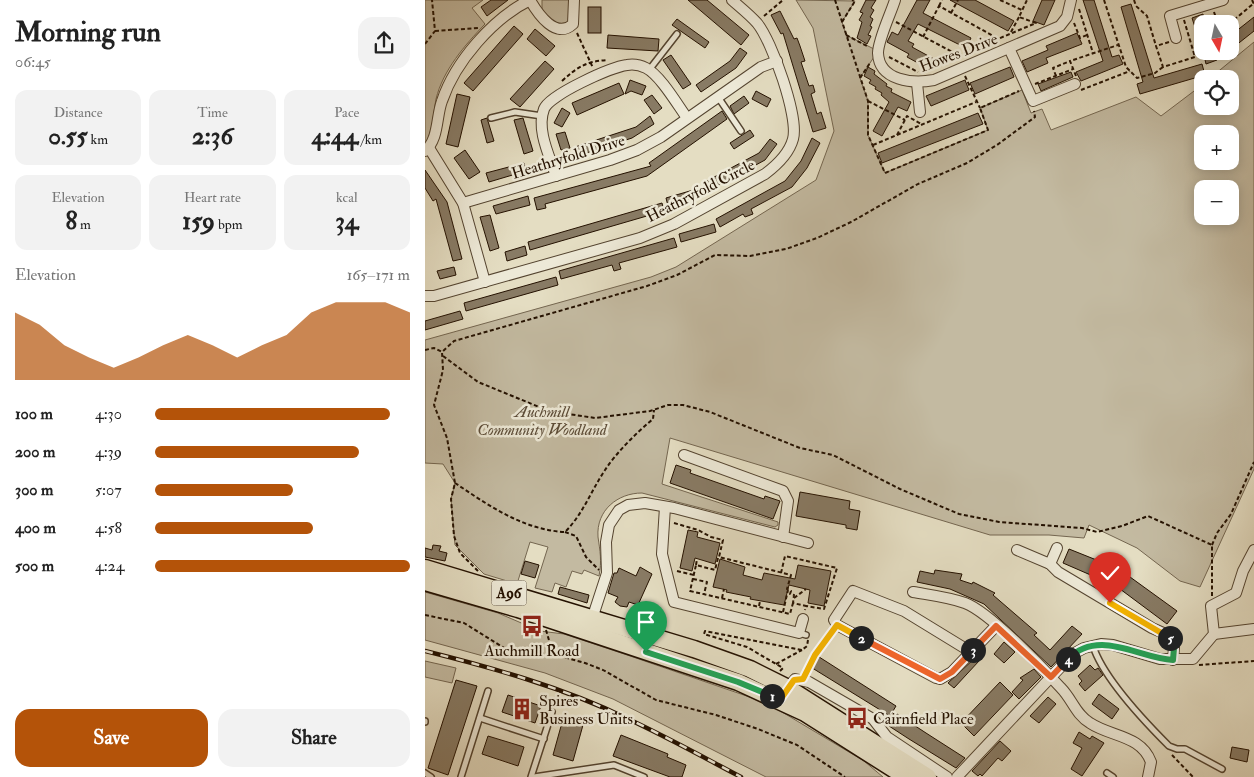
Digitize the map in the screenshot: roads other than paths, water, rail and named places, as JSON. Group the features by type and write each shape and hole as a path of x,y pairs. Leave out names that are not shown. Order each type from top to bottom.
{"main road":[{"name":"A96","path":"425,568 477,583 738,682 784,694 928,777"},
{"name":"A96","path":"425,582 590,625"},
{"name":"A96","path":"784,694 824,725 906,777"}],"street":[{"path":"485,282 463,203 427,150 435,136 441,103 452,76 490,30 516,6 530,0 537,12 553,27 560,30 568,30 573,24 574,0"},
{"name":"Heathryfold Circle","path":"425,296 485,282 640,238 675,224 765,174 777,164 787,152 794,137 793,118 777,61 769,42 757,23 732,0"},
{"name":"Howes Drive","path":"895,0 878,51 880,62 887,71 897,78 917,83 962,68 1060,26 1067,17 1074,2"},
{"path":"1177,39 1170,16 1196,4 1223,0"},
{"name":"Howes Drive","path":"1009,48 1033,101 1075,84"},
{"name":"Heathryfold Drive","path":"463,203 611,160 637,150 661,137 761,67 777,61"},
{"path":"556,176 543,135 544,108 551,99 597,77 626,65 637,65 649,70 687,118"},
{"name":"Howes Drive","path":"917,83 920,112"},
{"path":"685,455 783,491 788,501 783,536"},
{"path":"590,625 606,575 607,533 612,517 619,510 636,503 665,506 808,543"},
{"path":"665,506 662,554 674,602 803,634 803,619"},
{"path":"1051,564 1057,548"},
{"path":"1017,550 1051,564 1058,572 1152,628 1169,636 1174,648 1173,660"},
{"path":"1214,634 1211,606 1236,593 1243,571 1254,550"},
{"path":"971,652 904,611 853,591 834,620 837,625 940,679 952,672 996,626"},
{"path":"913,592 965,603 975,608 1051,677 1069,697 1081,716 1089,723 1141,745 1151,762 1148,777"},
{"path":"957,777 1073,654 1093,646 1113,645 1160,659 1193,659 1214,634 1254,629"},
{"path":"784,694 795,679 803,679 873,720 887,737 947,777"}],"lane":[{"path":"649,70 677,34"},
{"path":"718,97 741,131"},
{"path":"491,118 515,112 543,116"},
{"path":"1093,646 1096,654 1124,694 1169,746 1185,749 1222,769"},
{"path":"461,777 488,691"},
{"path":"552,712 532,777 614,765 644,777"},
{"path":"480,718 544,739"},
{"path":"425,773 431,777"},
{"path":"1107,773 1113,777"}],"railway":[{"path":"425,651 502,671 577,697 641,725 741,777"}],"place":[{"name":"Auchmill Road","path":"532,626"},
{"name":"Spires Business Units","path":"522,709"},
{"name":"Cairnfield Place","path":"857,718"}],"park label":[{"name":"Auchmill Community Woodland","path":"542,420"}]}
